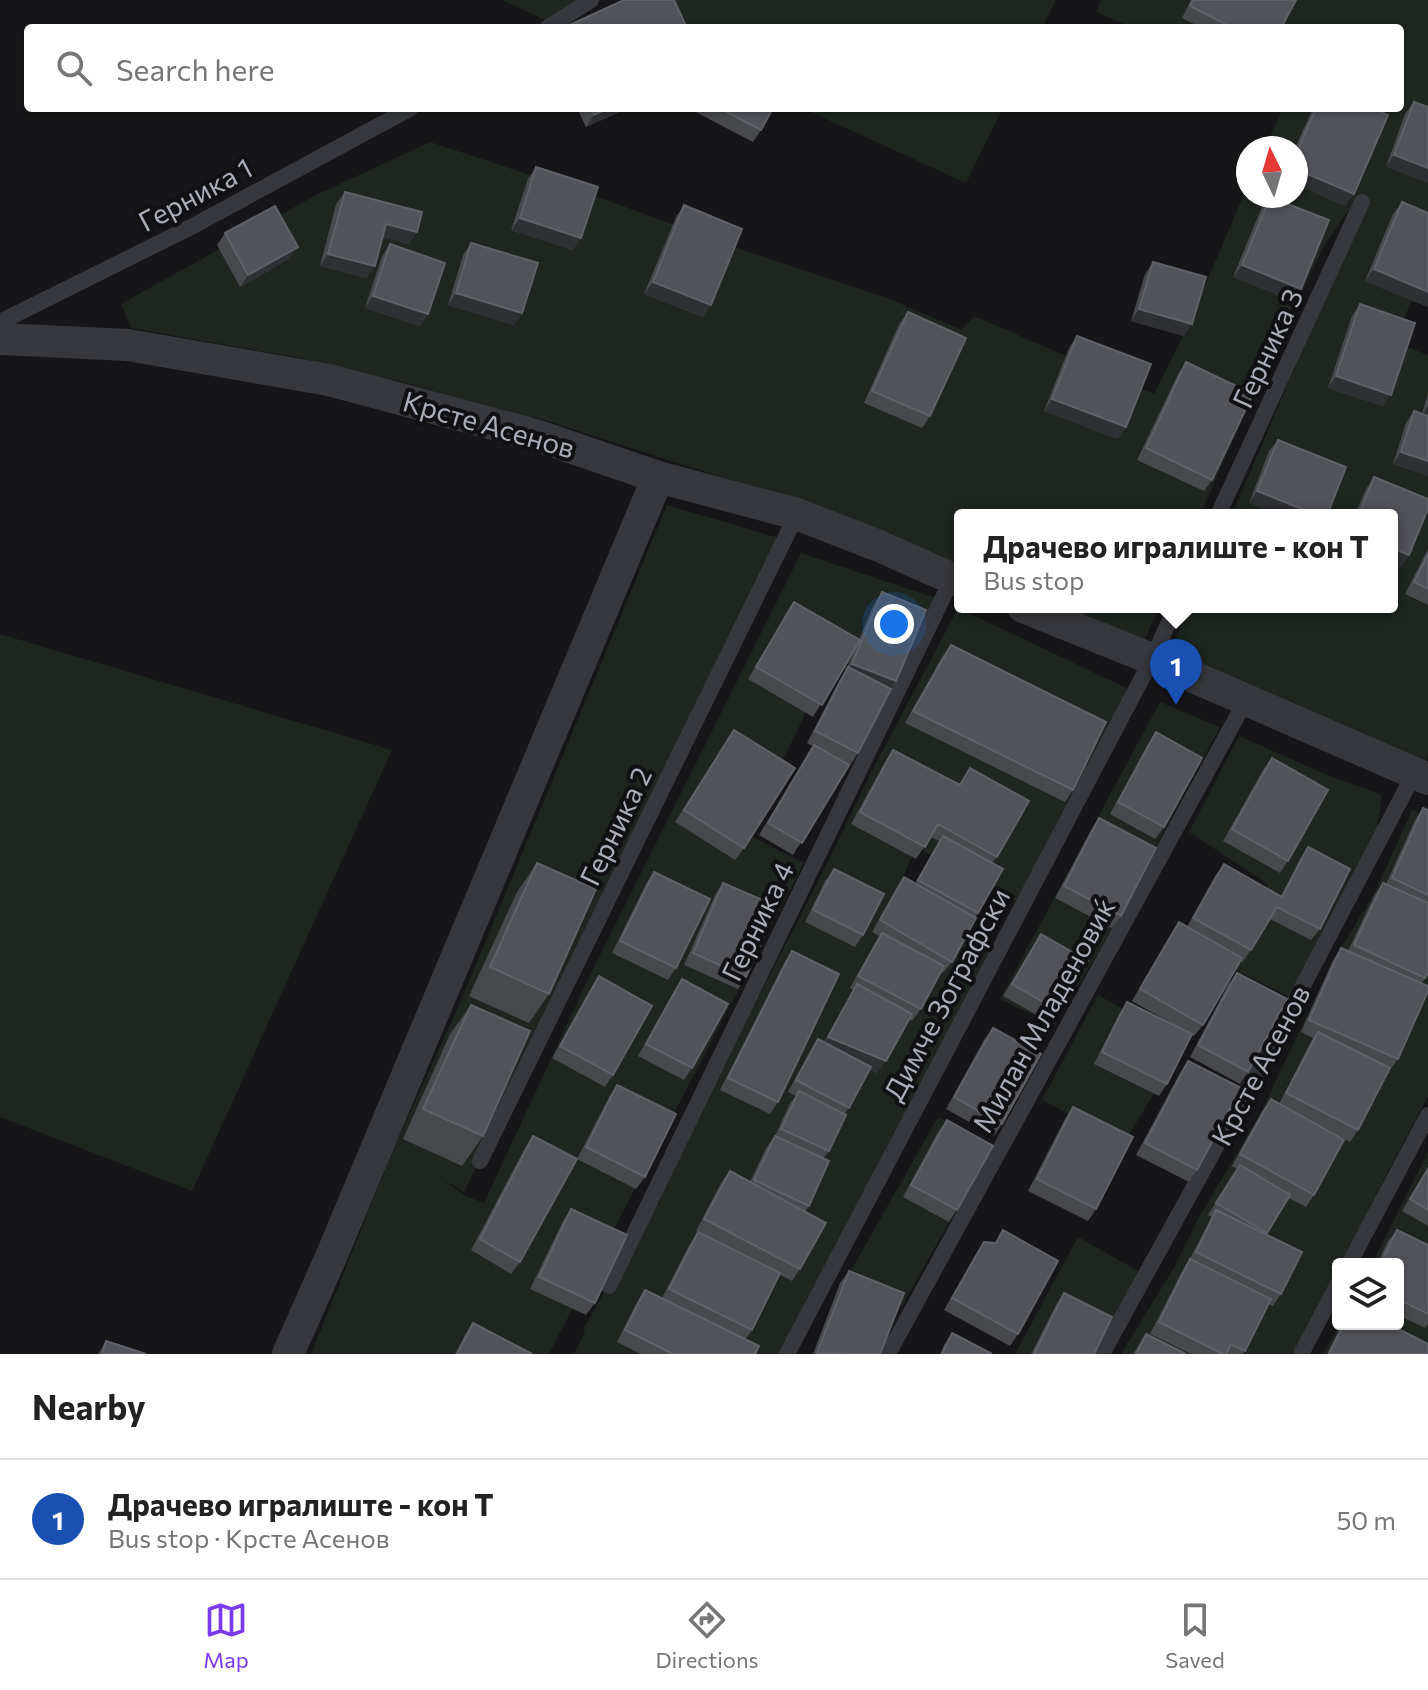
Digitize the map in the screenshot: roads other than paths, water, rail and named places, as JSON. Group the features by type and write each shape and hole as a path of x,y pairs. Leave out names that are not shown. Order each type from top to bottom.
{"street":[{"name":"Крсте Асенов","path":"0,339 128,345 329,380 535,435 658,477 797,514 954,579"},
{"path":"288,1354 658,477"},
{"name":"Крсте Асенов","path":"1038,613 1152,659 1421,777"}],"lane":[{"path":"553,24 591,0"},
{"name":"Герника 1","path":"0,322 193,226 404,112"},
{"name":"Герника 3","path":"1221,509 1362,202"},
{"name":"Герника 2","path":"480,1161 797,514"},
{"name":"Герника 4","path":"609,1286 954,584"},
{"path":"1152,659 1173,613"},
{"name":"Димче Зографски","path":"787,1354 1152,659"},
{"name":"Милан Младеновиќ","path":"888,1354 1245,702"},
{"name":"Крсте Асенов","path":"1102,1354 1421,777"},
{"path":"1352,1258 1428,1115"},
{"path":"1301,1354 1332,1295"}],"place":[{"name":"Драчево игралиште - кон T","path":"1176,705"}]}
